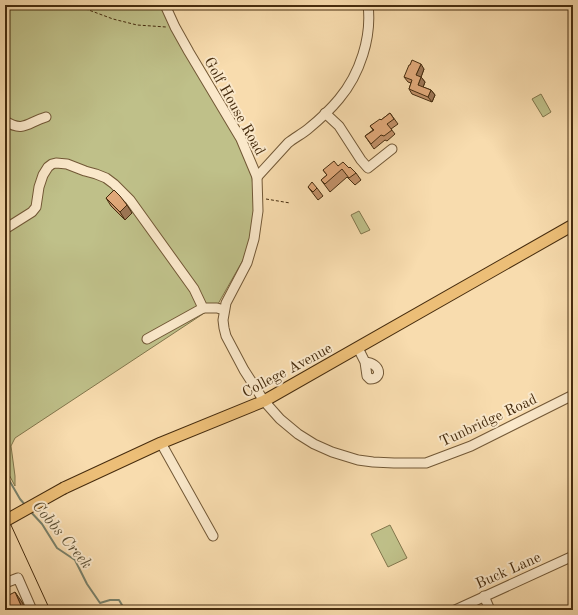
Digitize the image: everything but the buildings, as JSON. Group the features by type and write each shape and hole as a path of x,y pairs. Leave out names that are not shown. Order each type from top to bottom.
{"main road":[{"name":"College Avenue","path":"5,521 64,488 161,443 264,401 573,225"}],"street":[{"name":"Golf House Road","path":"165,5 189,52 241,139 257,177 258,198 252,250 247,263 226,303 223,320 228,340 244,370 264,401"},
{"path":"257,177 289,143 325,113 339,99 347,88 360,62 366,45 368,5"},
{"path":"325,113 339,126 361,160 368,168 392,149"},
{"path":"5,122 17,127 23,127 46,117"},
{"path":"5,229 32,212 36,207 42,176 52,164 67,164 96,174 106,178 114,184 130,200 194,289 203,308"},
{"path":"147,339 203,308 218,308 224,310"},
{"path":"358,348 365,362"},
{"name":"Tunbridge Road","path":"264,401 280,419 298,434 319,447 358,460 414,464 426,463 471,446 573,395"},
{"path":"161,443 213,536"},
{"name":"Buck Lane","path":"455,610 573,556"},
{"path":"5,583 18,578 22,595 32,610"},
{"path":"484,596 490,610"}],"path":[{"path":"82,5 86,9 137,25 175,26"},
{"path":"258,198 290,203"}],"green space":[{"path":"5,5 162,5 242,151 252,177 255,211 251,237 243,260 218,304 15,438 11,446 15,486 5,467"},
{"path":"541,94 551,112 543,117 532,99"},
{"path":"359,211 370,230 361,234 351,215"},
{"path":"390,525 407,558 388,567 371,534"}],"waterway":[{"name":"Cobbs Creek","path":"5,473 20,499 26,506"},
{"name":"Cobbs Creek","path":"30,511 42,524 57,548 75,560 87,584 100,603 110,600 119,600 125,610"}],"tram line":[{"path":"5,512 50,610"}]}
